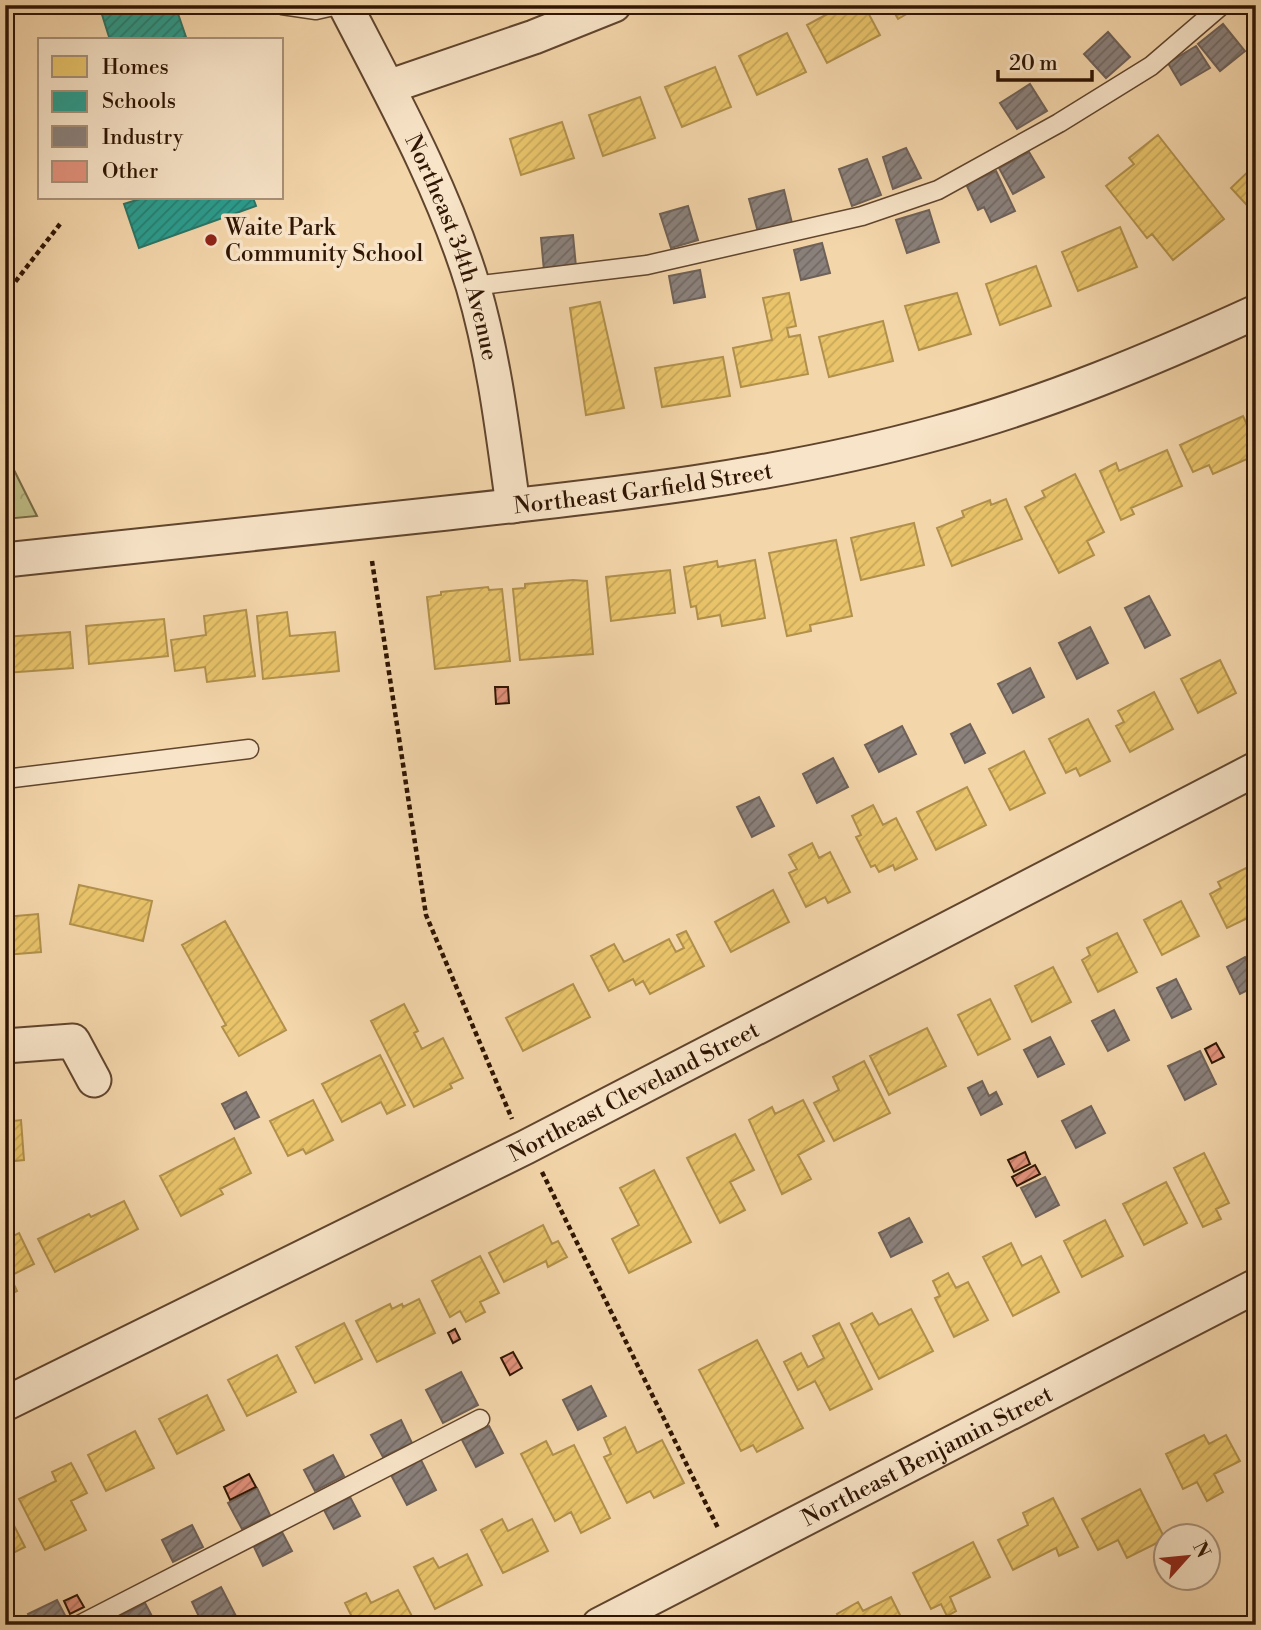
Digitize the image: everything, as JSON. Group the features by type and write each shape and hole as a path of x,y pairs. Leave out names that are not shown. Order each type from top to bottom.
{"street":[{"name":"Northeast 34th Avenue","path":"345,5 408,124 473,286 499,405 513,506"},
{"path":"388,87 534,37 614,5"},
{"name":"Northeast Garfield Street","path":"5,560 648,491 792,465 937,433 1161,355 1256,312"},
{"name":"Northeast Cleveland Street","path":"5,1404 526,1147 1256,769"},
{"path":"5,1046 73,1041 94,1080"},
{"name":"Northeast Benjamin Street","path":"599,1625 639,1616 739,1553 1256,1286"}],"lane":[{"path":"282,5 316,10 338,5"},
{"path":"473,286 647,265 862,216 938,190 1059,123 1151,66 1222,5"},
{"path":"5,779 249,749"},
{"path":"79,1625 480,1419"}],"path":[{"path":"5,295 60,224"},
{"path":"7,495 12,516"},
{"path":"372,561 426,915 526,1147 544,1174 716,1524 739,1553"}],"green space":[{"path":"5,452 37,516 5,519"}],"building: Homes":[{"path":"844,5 864,5 880,35 827,63 807,25"},
{"path":"890,5 922,5 898,19"},
{"path":"787,33 806,72 757,95 739,56"},
{"path":"715,67 731,107 682,127 665,87"},
{"path":"640,97 655,138 603,156 589,115"},
{"path":"562,122 574,158 521,175 510,139"},
{"path":"1158,135 1224,219 1173,260 1152,234 1147,238 1106,186 1134,164 1129,158"},
{"path":"1256,164 1256,215 1231,188"},
{"path":"1120,227 1137,267 1078,291 1062,252"},
{"path":"1036,266 1051,306 1000,325 986,284"},
{"path":"789,293 796,326 787,328 789,337 800,335 808,374 741,387 733,348 772,340 763,298"},
{"path":"957,293 971,334 919,350 905,306"},
{"path":"600,302 624,408 586,415 570,308"},
{"path":"883,321 893,361 829,377 819,337"},
{"path":"723,357 730,396 662,407 655,368"},
{"path":"1243,416 1256,444 1256,455 1213,474 1209,465 1193,472 1180,445"},
{"path":"1167,450 1182,486 1131,508 1134,514 1121,520 1100,471 1116,463 1119,471"},
{"path":"1075,474 1104,532 1087,541 1094,555 1059,573 1025,507 1045,497 1042,491"},
{"path":"1006,499 1022,539 952,566 937,528 964,517 962,511 990,500 991,505"},
{"path":"914,523 924,565 861,580 851,538"},
{"path":"836,540 852,616 810,625 811,631 787,636 769,553"},
{"path":"755,560 765,618 722,626 720,615 698,619 696,606 691,607 684,567 717,561 718,567"},
{"path":"670,570 675,613 611,621 606,577"},
{"path":"587,581 593,654 520,660 513,589 525,588 525,584"},
{"path":"488,587 489,590 502,589 510,661 435,669 427,597 441,595 441,592"},
{"path":"246,610 255,676 207,682 205,667 175,671 171,640 206,635 204,616"},
{"path":"287,612 290,636 335,632 339,671 263,679 257,616"},
{"path":"164,619 168,656 89,664 86,626"},
{"path":"70,632 73,668 5,673 5,637"},
{"path":"1220,660 1236,693 1198,713 1181,679"},
{"path":"1154,692 1173,729 1130,752 1116,726 1124,722 1118,711"},
{"path":"1088,719 1110,761 1080,776 1076,768 1066,773 1049,739"},
{"path":"1024,751 1045,793 1010,810 989,769"},
{"path":"967,787 986,825 936,850 917,812"},
{"path":"873,805 883,825 896,818 917,859 895,870 893,865 879,872 875,865 871,867 856,837 861,835 852,816"},
{"path":"812,843 819,858 830,852 850,892 828,903 825,897 806,907 789,873 797,869 789,855"},
{"path":"1246,868 1256,888 1256,914 1227,928 1210,894 1221,888 1218,882"},
{"path":"79,885 152,901 143,941 70,924"},
{"path":"773,890 789,922 731,952 715,922"},
{"path":"1181,901 1199,936 1162,955 1144,920"},
{"path":"38,914 41,952 5,955 5,917"},
{"path":"225,921 286,1030 239,1056 222,1027 226,1025 182,945"},
{"path":"686,931 704,966 650,994 643,981 636,985 633,979 609,991 591,956 614,944 624,962 669,939 676,952 684,948 677,935"},
{"path":"1117,933 1137,972 1098,992 1082,960 1090,955 1087,948"},
{"path":"1053,967 1071,1002 1032,1022 1015,986"},
{"path":"573,984 590,1017 523,1051 506,1018"},
{"path":"990,999 1010,1039 978,1055 958,1015"},
{"path":"404,1004 418,1031 414,1033 422,1049 443,1038 463,1078 450,1084 452,1088 414,1107 371,1021"},
{"path":"927,1028 946,1066 889,1095 870,1056"},
{"path":"380,1055 405,1105 387,1114 381,1102 342,1122 322,1084"},
{"path":"864,1061 890,1113 834,1141 814,1103 839,1090 833,1077"},
{"path":"313,1100 333,1140 306,1154 303,1149 288,1156 270,1121"},
{"path":"803,1100 824,1141 798,1155 811,1179 782,1194 749,1120 772,1107 775,1114"},
{"path":"21,1120 24,1160 5,1162 5,1122"},
{"path":"735,1134 754,1170 730,1182 745,1210 720,1223 687,1158"},
{"path":"234,1138 251,1173 220,1189 223,1194 181,1216 160,1176"},
{"path":"1204,1153 1229,1203 1216,1209 1221,1219 1203,1227 1174,1168"},
{"path":"654,1170 691,1242 629,1273 612,1239 639,1225 620,1188"},
{"path":"1166,1182 1187,1223 1144,1245 1123,1204"},
{"path":"124,1201 138,1229 55,1272 38,1239 89,1214 91,1217"},
{"path":"1105,1220 1123,1256 1082,1277 1064,1241"},
{"path":"543,1225 552,1244 558,1241 567,1257 548,1267 546,1261 504,1282 489,1253"},
{"path":"19,1233 34,1264 10,1276 17,1291 5,1297 5,1240"},
{"path":"1011,1243 1022,1266 1041,1256 1059,1292 1013,1316 983,1257"},
{"path":"480,1256 499,1293 480,1302 485,1312 466,1322 460,1311 450,1317 432,1281"},
{"path":"948,1273 956,1288 968,1282 988,1320 954,1337 935,1298 940,1296 933,1281"},
{"path":"419,1299 435,1333 377,1362 356,1321 390,1304 392,1309"},
{"path":"911,1309 933,1351 879,1379 851,1324 872,1313 879,1325"},
{"path":"344,1323 362,1359 315,1383 296,1347"},
{"path":"839,1323 872,1389 830,1410 815,1381 798,1390 784,1362 801,1353 808,1367 824,1358 813,1336"},
{"path":"757,1340 803,1428 757,1452 753,1445 741,1451 699,1370"},
{"path":"277,1355 296,1392 247,1416 228,1380"},
{"path":"207,1395 224,1430 177,1454 159,1419"},
{"path":"625,1427 637,1453 662,1440 684,1483 654,1498 650,1491 627,1503 604,1457 611,1454 604,1438"},
{"path":"135,1431 154,1468 106,1491 88,1455"},
{"path":"1204,1435 1209,1444 1226,1435 1240,1461 1214,1474 1223,1492 1207,1501 1197,1482 1183,1489 1166,1454"},
{"path":"546,1441 553,1455 574,1445 610,1518 581,1533 571,1512 555,1521 521,1454"},
{"path":"71,1463 87,1493 71,1501 86,1530 45,1550 19,1499 56,1481 52,1472"},
{"path":"1140,1489 1156,1522 1152,1522 1152,1546 1127,1558 1118,1540 1098,1550 1082,1519"},
{"path":"1053,1498 1078,1547 1059,1556 1056,1548 1013,1570 998,1540 1028,1525 1023,1513"},
{"path":"5,1508 25,1547 5,1557"},
{"path":"502,1519 508,1531 532,1519 548,1551 503,1573 481,1530"},
{"path":"973,1542 990,1577 950,1597 956,1611 947,1616 941,1604 931,1609 913,1573"},
{"path":"467,1554 482,1585 435,1609 414,1567 433,1558 439,1568"},
{"path":"398,1590 414,1620 405,1625 356,1625 345,1603 366,1593 371,1603"},
{"path":"891,1597 905,1625 827,1625 839,1618 837,1614 858,1602 863,1611"}],"building: Schools":[{"path":"99,5 175,5 186,38 109,38"},
{"path":"137,200 254,200 256,206 139,248 124,204"}],"building: Industry":[{"path":"1223,24 1245,51 1220,71 1198,44"},
{"path":"1108,32 1130,57 1106,78 1084,54"},
{"path":"1196,46 1210,68 1181,85 1168,63"},
{"path":"1030,84 1047,111 1017,129 1000,103"},
{"path":"906,148 921,178 893,189 883,157"},
{"path":"1029,152 1044,177 1013,194 999,168"},
{"path":"867,159 881,195 852,206 839,169"},
{"path":"996,171 1015,211 991,222 984,207 978,210 966,184"},
{"path":"784,190 792,223 758,232 749,199"},
{"path":"688,206 698,240 671,248 660,214"},
{"path":"929,210 939,242 907,253 896,220"},
{"path":"573,235 576,267 544,271 541,238"},
{"path":"822,243 830,273 801,280 794,250"},
{"path":"700,270 705,297 674,303 669,276"},
{"path":"1149,596 1170,635 1145,648 1125,608"},
{"path":"1090,627 1108,663 1077,679 1059,643"},
{"path":"1030,668 1044,697 1013,713 998,684"},
{"path":"970,724 985,753 965,763 951,734"},
{"path":"902,726 916,754 879,772 865,745"},
{"path":"833,758 848,787 817,803 803,774"},
{"path":"759,797 774,826 752,837 737,807"},
{"path":"1245,957 1256,977 1256,986 1240,994 1227,967"},
{"path":"1176,979 1191,1009 1172,1018 1157,988"},
{"path":"1114,1010 1129,1040 1108,1051 1092,1021"},
{"path":"1050,1037 1064,1064 1038,1077 1024,1050"},
{"path":"1200,1051 1216,1084 1185,1100 1168,1066"},
{"path":"982,1081 989,1096 996,1092 1002,1104 981,1115 968,1088"},
{"path":"246,1092 259,1117 235,1129 222,1104"},
{"path":"1091,1106 1105,1133 1076,1148 1062,1121"},
{"path":"1045,1177 1059,1205 1036,1217 1021,1188"},
{"path":"909,1218 922,1242 891,1257 879,1233"},
{"path":"461,1372 478,1405 443,1423 426,1390"},
{"path":"591,1386 606,1416 578,1430 563,1400"},
{"path":"401,1420 412,1443 383,1457 371,1435"},
{"path":"489,1426 503,1453 476,1467 462,1440"},
{"path":"333,1455 344,1476 315,1491 304,1470"},
{"path":"421,1460 436,1490 407,1505 391,1475"},
{"path":"257,1488 270,1515 242,1529 228,1503"},
{"path":"350,1497 360,1516 334,1529 324,1510"},
{"path":"192,1525 203,1547 173,1562 162,1540"},
{"path":"282,1532 292,1551 263,1566 254,1547"},
{"path":"221,1587 238,1620 229,1625 203,1625 192,1602"},
{"path":"57,1600 67,1619 56,1625 34,1625 28,1614"},
{"path":"145,1603 155,1622 122,1625 118,1617"}],"building: Other":[{"path":"495,687 508,687 509,703 496,704"},
{"path":"1216,1043 1224,1057 1212,1063 1205,1049"},
{"path":"1025,1152 1030,1164 1014,1172 1008,1160"},
{"path":"1035,1165 1040,1174 1017,1186 1012,1177"},
{"path":"455,1329 460,1339 453,1343 448,1333"},
{"path":"513,1352 522,1368 510,1375 501,1358"},
{"path":"249,1474 256,1487 230,1500 224,1487"},
{"path":"77,1595 84,1607 70,1614 64,1601"}],"place":[{"name":"Waite Park Community School","path":"211,240"}]}
